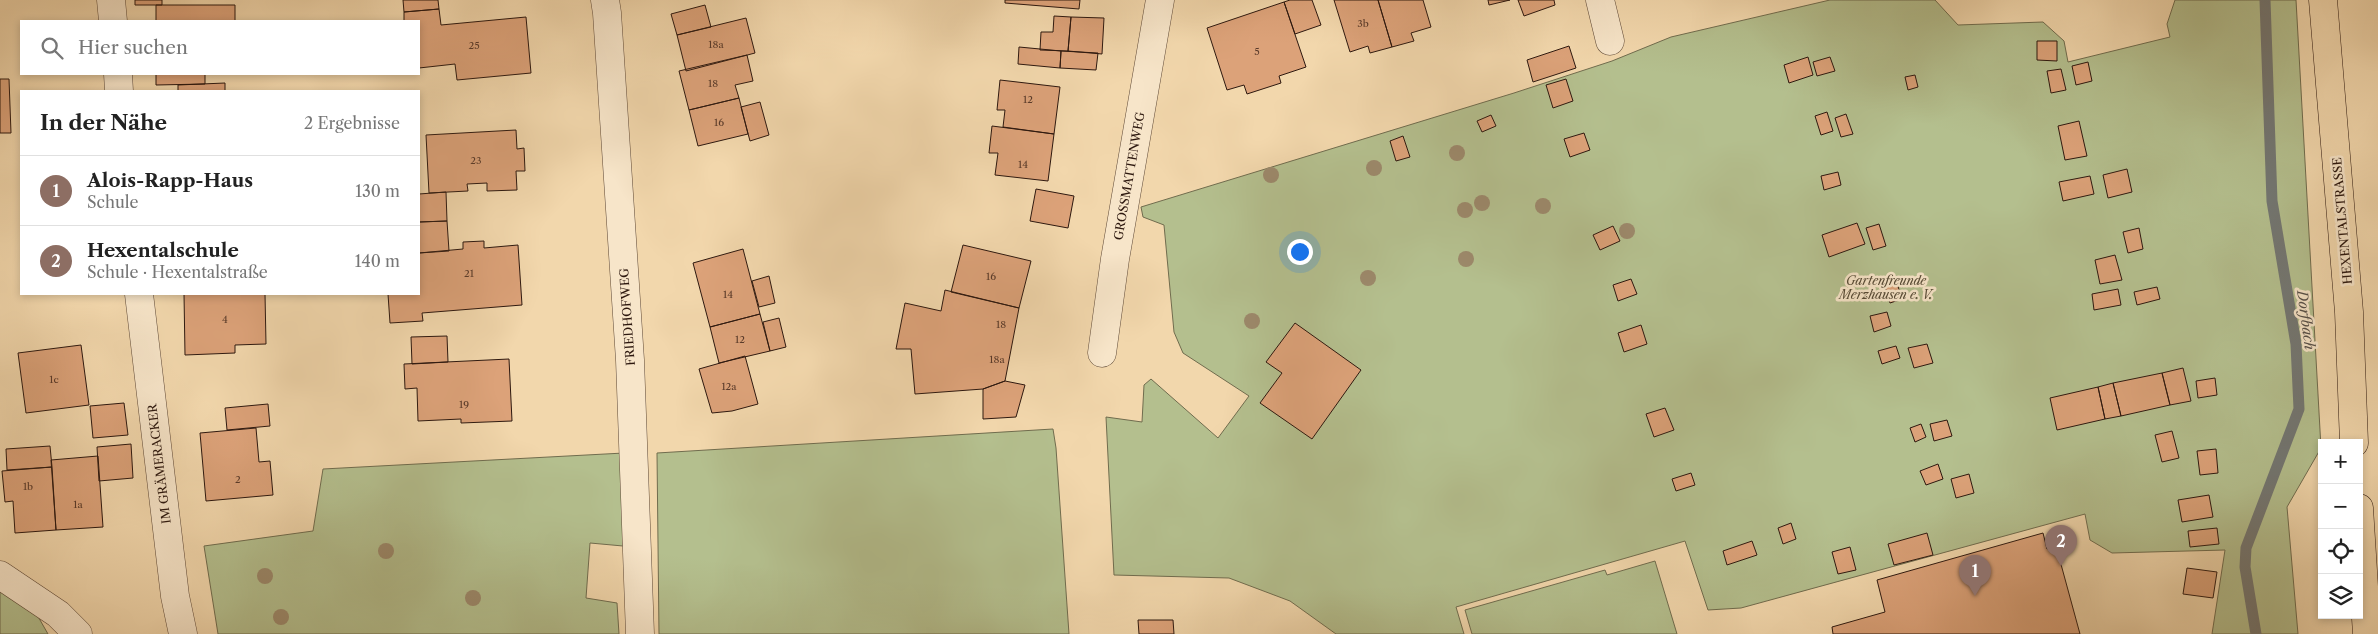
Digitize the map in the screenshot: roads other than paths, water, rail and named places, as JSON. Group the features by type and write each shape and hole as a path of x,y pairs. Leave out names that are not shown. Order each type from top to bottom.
{"main road":[{"name":"HEXENTALSTRASSE","path":"2323,0 2349,312 2354,439"},
{"path":"2360,529 2367,634"}],"street":[{"path":"111,0 113,20"},
{"name":"FRIEDHOFWEG","path":"605,0 630,360 640,634"},
{"name":"GROSSMATTENWEG","path":"1102,353 1115,259 1160,0"},
{"path":"1600,0 1610,41"},
{"path":"118,75 119,90"},
{"name":"IM GRÄMERACKER","path":"139,295 175,596 183,634"},
{"path":"0,575 58,614 78,634"}],"waterway":[{"name":"Dorfbach","path":"2256,634 2245,567 2246,548 2299,409 2296,344 2272,201 2265,0"}],"place":[{"name":"Hexentalschule","path":"2061,566"},
{"name":"Alois-Rapp-Haus","path":"1975,596"}],"park label":[{"name":"Gartenfreunde Merzhausen e. V.","path":"1886,287"}]}
